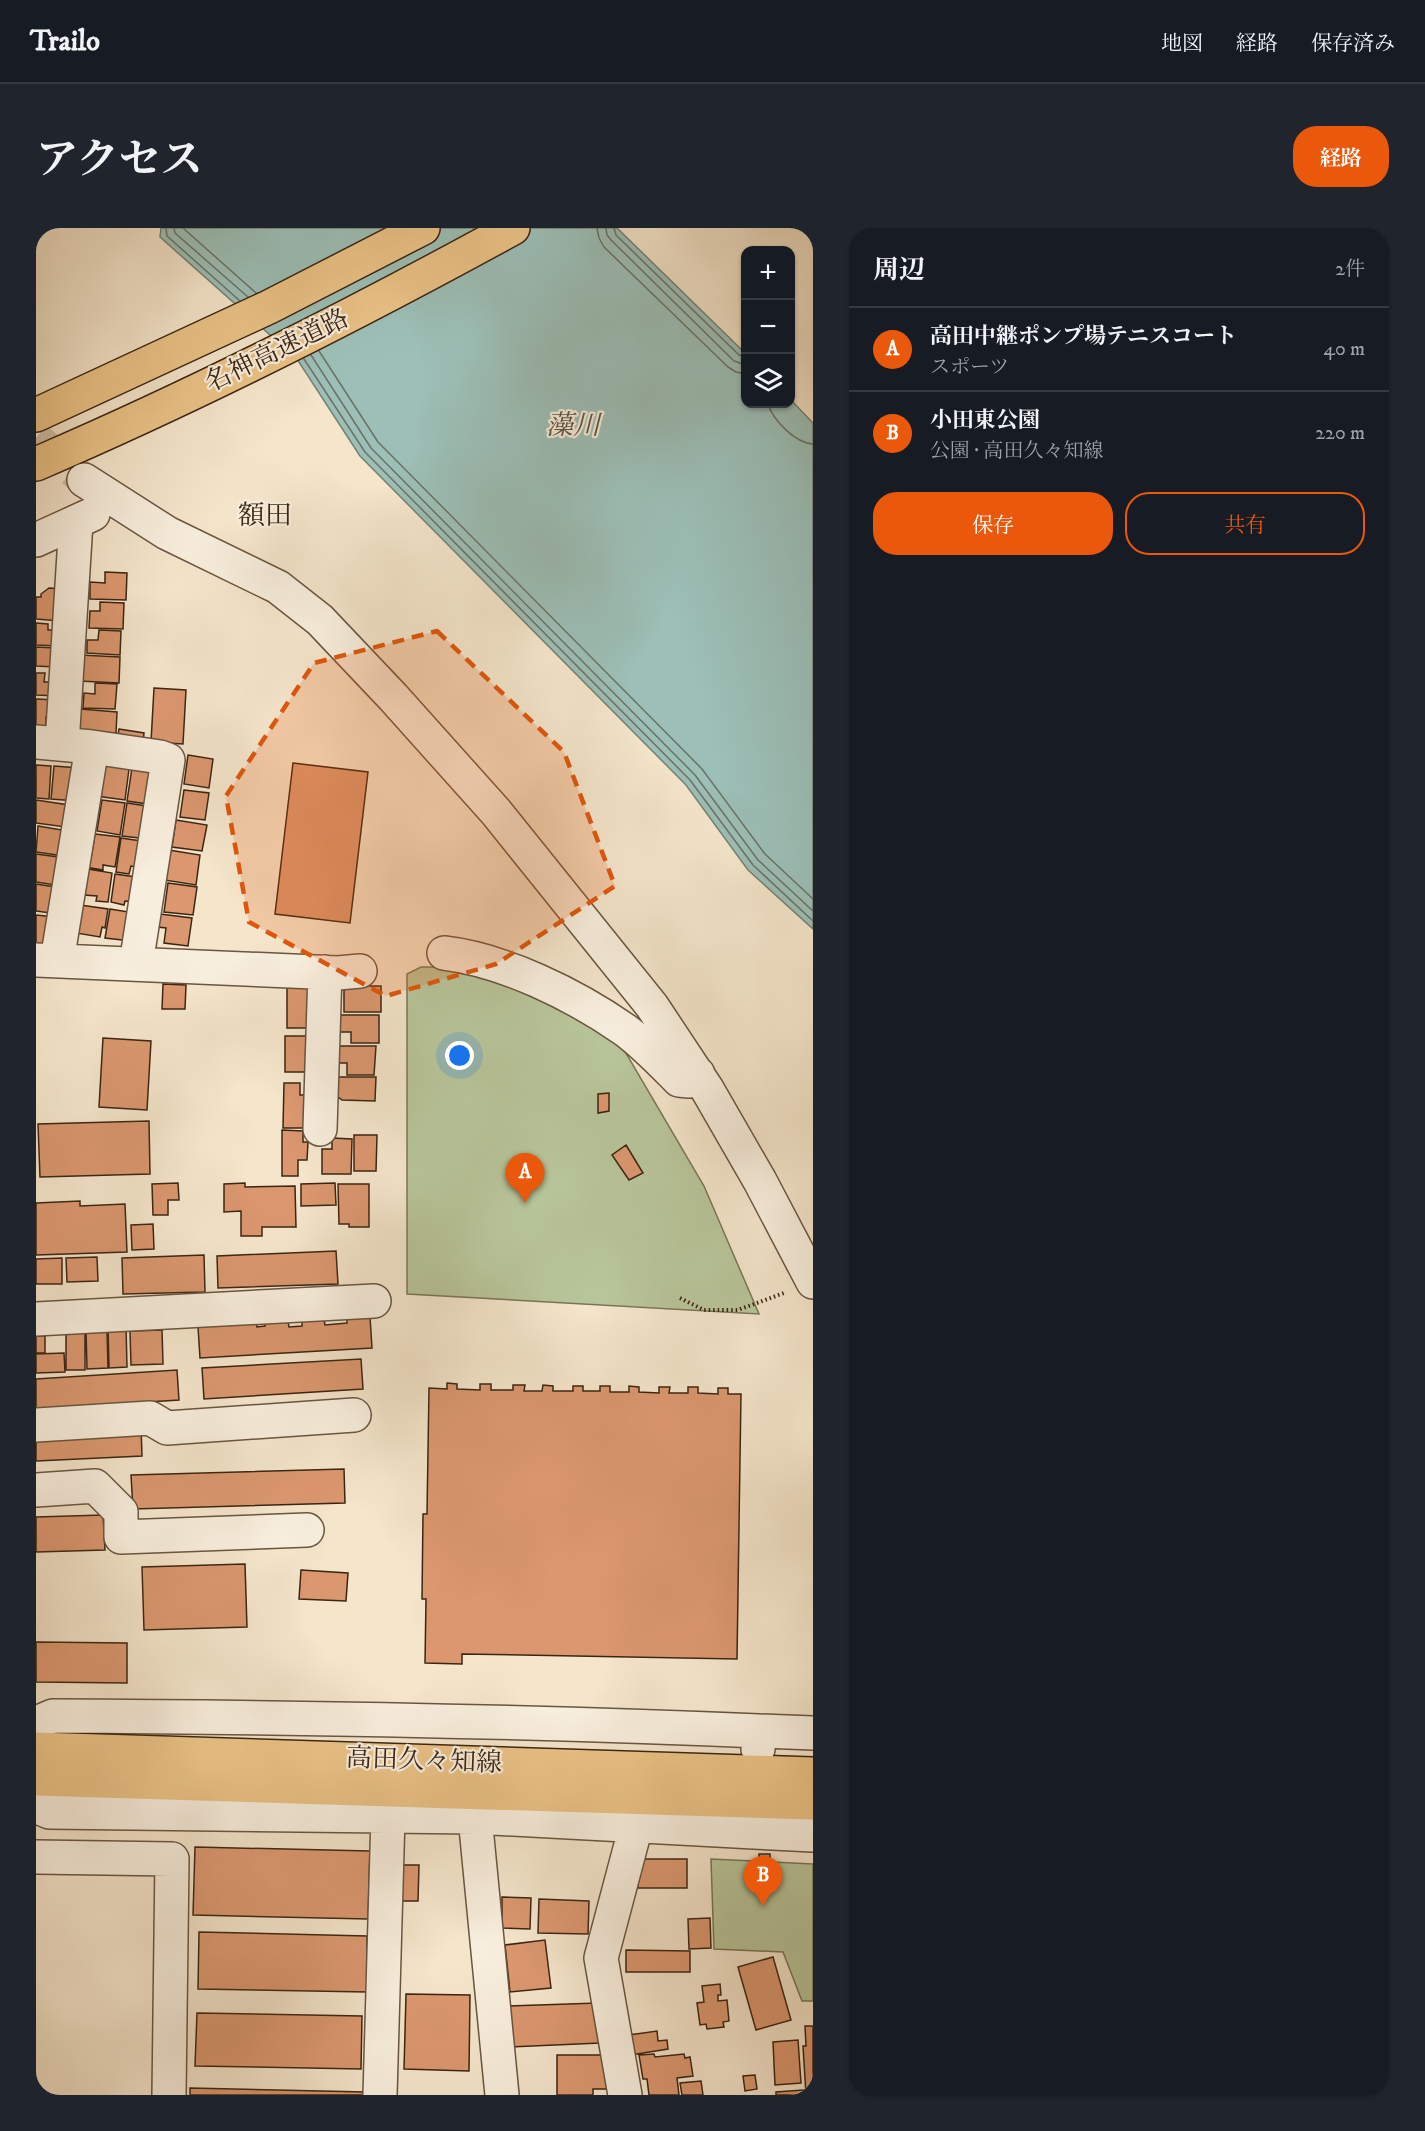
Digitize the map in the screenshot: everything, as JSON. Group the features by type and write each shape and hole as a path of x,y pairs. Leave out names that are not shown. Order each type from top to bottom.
{"main road":[{"name":"名神高速道路","path":"43,412 269,307 423,228"},
{"name":"名神高速道路","path":"36,464 292,345 513,228"},
{"name":"高田久々知線","path":"36,1749 813,1774"},
{"name":"高田久々知線","path":"36,1779 813,1803"}],"street":[{"path":"84,480 167,532 278,587 320,620 496,812 652,1006 698,1074 760,1180 802,1286"},
{"path":"36,540 120,502"},
{"path":"76,522 64,744 47,960 324,972 360,971"},
{"path":"64,744 168,760 136,964"},
{"path":"444,953 467,956 495,964 563,993 625,1031 678,1080 689,1081 698,1074"},
{"path":"320,1129 324,972"},
{"path":"36,1319 374,1301"},
{"path":"36,1425 150,1418 167,1428 354,1415"},
{"path":"36,1490 95,1486 121,1512 121,1536 307,1530"},
{"path":"36,1723 53,1716 261,1717 507,1722 759,1740 813,1733"},
{"path":"36,1806 49,1812 475,1817 636,1826 755,1824 813,1835"},
{"path":"380,2095 388,1816"},
{"path":"475,1817 502,2095"},
{"path":"625,2095 601,1958 636,1826"},
{"path":"36,1857 172,1859 169,2095"}],"path":[{"path":"680,1298 704,1310 738,1310 802,1286"}],"highlighted area":[{"path":"437,631 564,752 615,886 496,964 386,996 249,922 226,796 314,663"}],"green space":[{"path":"421,967 463,967 497,979 565,1011 623,1048 704,1186 759,1314 407,1294 407,974"},
{"path":"711,1859 813,1864 813,2001 802,2001 783,1952 714,1949"}],"water":[{"name":"藻川","path":"161,228 617,228 741,349 741,408 795,408 795,404 813,423 813,929 748,870 686,785 360,456 297,359 160,237"}],"building":[{"path":"105,572 127,573 126,600 90,599 90,582 105,583"},
{"path":"49,588 62,589 60,621 36,619 36,597 41,597 41,594"},
{"path":"100,602 124,603 123,629 89,628 90,611 100,611"},
{"path":"36,623 48,624 48,630 59,630 59,646 36,645"},
{"path":"99,630 121,631 120,655 87,653 87,640 98,640"},
{"path":"36,647 56,648 55,667 36,666"},
{"path":"80,655 120,657 119,683 79,681"},
{"path":"36,673 45,673 44,682 59,682 58,696 36,695"},
{"path":"95,683 117,684 115,709 83,708 84,693 95,694"},
{"path":"154,688 186,690 183,744 151,742"},
{"path":"36,699 57,700 56,718 46,717 46,731 36,730"},
{"path":"80,709 117,712 116,733 78,731"},
{"path":"119,729 144,733 143,743 117,740"},
{"path":"188,755 213,759 209,788 184,784"},
{"path":"293,763 368,772 350,923 275,914"},
{"path":"36,765 51,766 49,799 36,798"},
{"path":"100,765 129,769 125,800 96,796"},
{"path":"54,766 79,768 77,801 51,799"},
{"path":"132,768 150,771 155,805 127,801"},
{"path":"184,790 209,793 205,820 180,817"},
{"path":"36,800 69,805 66,827 36,823"},
{"path":"102,800 125,803 120,835 97,831"},
{"path":"127,803 153,807 148,839 122,836"},
{"path":"176,820 207,825 202,851 172,847"},
{"path":"38,826 68,831 64,856 36,852"},
{"path":"95,834 120,837 115,867 103,865 103,870 85,867 86,857 91,858"},
{"path":"121,838 148,842 144,868 131,866 129,874 116,872"},
{"path":"169,850 200,855 196,885 164,880"},
{"path":"36,854 66,858 62,886 36,882"},
{"path":"88,869 112,873 108,902 96,901 97,896 84,895"},
{"path":"115,874 143,878 139,902 125,901 124,905 111,902"},
{"path":"168,883 197,887 193,915 164,912"},
{"path":"36,884 62,888 58,914 36,911"},
{"path":"80,905 108,909 105,928 102,927 100,937 76,933"},
{"path":"110,909 135,913 131,941 105,938"},
{"path":"160,914 192,918 188,946 164,943 166,928 158,927"},
{"path":"36,915 54,917 46,945 36,944"},
{"path":"163,984 186,985 185,1009 162,1009"},
{"path":"344,986 381,986 381,1012 344,1012"},
{"path":"287,987 308,987 308,1001 314,1028 287,1028"},
{"path":"338,1015 379,1015 379,1043 351,1043 351,1032 338,1032"},
{"path":"285,1036 310,1036 312,1072 285,1072"},
{"path":"103,1038 151,1041 147,1110 99,1107"},
{"path":"336,1046 376,1046 374,1075 347,1075 347,1063 336,1063"},
{"path":"332,1077 376,1077 375,1101 342,1100 332,1092"},
{"path":"284,1083 300,1083 300,1095 308,1095 308,1128 283,1128"},
{"path":"609,1093 609,1111 598,1113 598,1094"},
{"path":"149,1121 150,1174 40,1177 38,1124"},
{"path":"282,1130 303,1131 303,1142 308,1142 307,1160 298,1160 298,1176 282,1176"},
{"path":"354,1135 377,1135 376,1171 354,1171"},
{"path":"332,1138 352,1139 351,1174 322,1174 322,1149 332,1149"},
{"path":"626,1145 643,1173 629,1180 612,1155"},
{"path":"178,1183 179,1200 168,1200 168,1215 153,1215 152,1184"},
{"path":"245,1183 245,1187 295,1186 296,1227 262,1227 262,1236 241,1236 241,1211 224,1212 224,1184"},
{"path":"335,1183 336,1205 301,1206 301,1184"},
{"path":"338,1184 369,1184 369,1227 349,1227 349,1224 339,1224"},
{"path":"80,1201 80,1206 125,1204 127,1252 36,1255 36,1203"},
{"path":"153,1224 154,1249 132,1250 131,1225"},
{"path":"336,1251 338,1284 218,1288 217,1256"},
{"path":"204,1255 205,1292 123,1294 122,1258"},
{"path":"97,1257 98,1281 67,1282 66,1258"},
{"path":"62,1258 62,1284 36,1284 36,1259"},
{"path":"370,1317 372,1348 200,1358 198,1327 256,1323 257,1327 265,1326 265,1323 288,1321 289,1327 302,1326 302,1321 324,1319 325,1325 347,1323 347,1318"},
{"path":"108,1326 126,1326 127,1367 109,1368"},
{"path":"107,1329 108,1368 87,1369 86,1330"},
{"path":"162,1330 163,1364 131,1365 130,1331"},
{"path":"66,1333 85,1333 85,1370 66,1370"},
{"path":"36,1336 45,1336 45,1353 36,1353"},
{"path":"64,1353 65,1372 36,1373 36,1354"},
{"path":"361,1359 363,1389 204,1399 202,1368"},
{"path":"177,1370 179,1400 36,1409 36,1379"},
{"path":"447,1383 457,1384 457,1389 480,1390 480,1384 491,1384 491,1390 513,1390 513,1385 525,1385 524,1391 542,1391 543,1385 553,1386 553,1391 573,1391 573,1386 583,1386 583,1391 600,1391 600,1386 610,1386 610,1392 629,1392 629,1386 639,1387 639,1392 659,1393 659,1387 670,1387 669,1393 688,1393 688,1387 698,1387 698,1393 718,1394 718,1388 728,1388 728,1394 741,1394 737,1659 462,1654 462,1664 425,1663 426,1599 422,1599 423,1514 427,1514 429,1388 447,1389"},
{"path":"141,1426 142,1456 36,1461 36,1431"},
{"path":"344,1469 345,1503 133,1509 131,1475"},
{"path":"103,1515 105,1550 36,1552 36,1517"},
{"path":"245,1564 247,1627 144,1630 142,1567"},
{"path":"301,1570 348,1573 346,1601 299,1599"},
{"path":"36,1642 127,1643 127,1683 36,1682"},
{"path":"195,1847 370,1851 368,1919 193,1915"},
{"path":"759,1854 770,1854 770,1863 759,1863"},
{"path":"638,1859 687,1859 687,1888 638,1888"},
{"path":"401,1865 419,1865 418,1901 401,1901"},
{"path":"502,1897 531,1898 530,1929 502,1928"},
{"path":"539,1899 589,1901 588,1934 538,1933"},
{"path":"710,1918 711,1948 689,1949 688,1919"},
{"path":"199,1932 367,1936 367,1992 198,1989"},
{"path":"545,1940 551,1988 510,1992 505,1945"},
{"path":"626,1950 690,1951 690,1972 626,1972"},
{"path":"773,1957 791,2020 756,2030 738,1967"},
{"path":"720,1984 721,1995 718,1995 718,2001 727,2000 729,2021 723,2022 724,2027 707,2029 706,2024 700,2025 697,2003 704,2002 702,1986"},
{"path":"406,1994 470,1995 469,2071 404,2069"},
{"path":"598,2003 600,2043 510,2047 508,2006"},
{"path":"197,2013 362,2016 361,2069 195,2066"},
{"path":"805,2026 813,2026 813,2095 806,2095 803,2046 806,2046"},
{"path":"657,2031 658,2041 667,2040 668,2049 631,2055 629,2035"},
{"path":"798,2040 801,2083 775,2085 773,2042"},
{"path":"654,2054 655,2057 684,2054 685,2058 690,2057 693,2076 677,2078 679,2095 649,2095 647,2079 643,2079 639,2055"},
{"path":"557,2055 608,2055 608,2089 593,2089 593,2095 557,2095"},
{"path":"755,2075 757,2089 745,2091 743,2076"},
{"path":"701,2081 703,2095 682,2095 680,2083"},
{"path":"190,2088 365,2092 365,2095 190,2095"},
{"path":"803,2090 803,2095 776,2095 776,2092"}],"tunnel":[{"path":"36,438 84,480"}],"place":[{"name":"高田中継ポンプ場テニスコート","path":"525,1203"},
{"name":"小田東公園","path":"763,1906"}],"district":[{"name":"額田","path":"265,516"}]}
